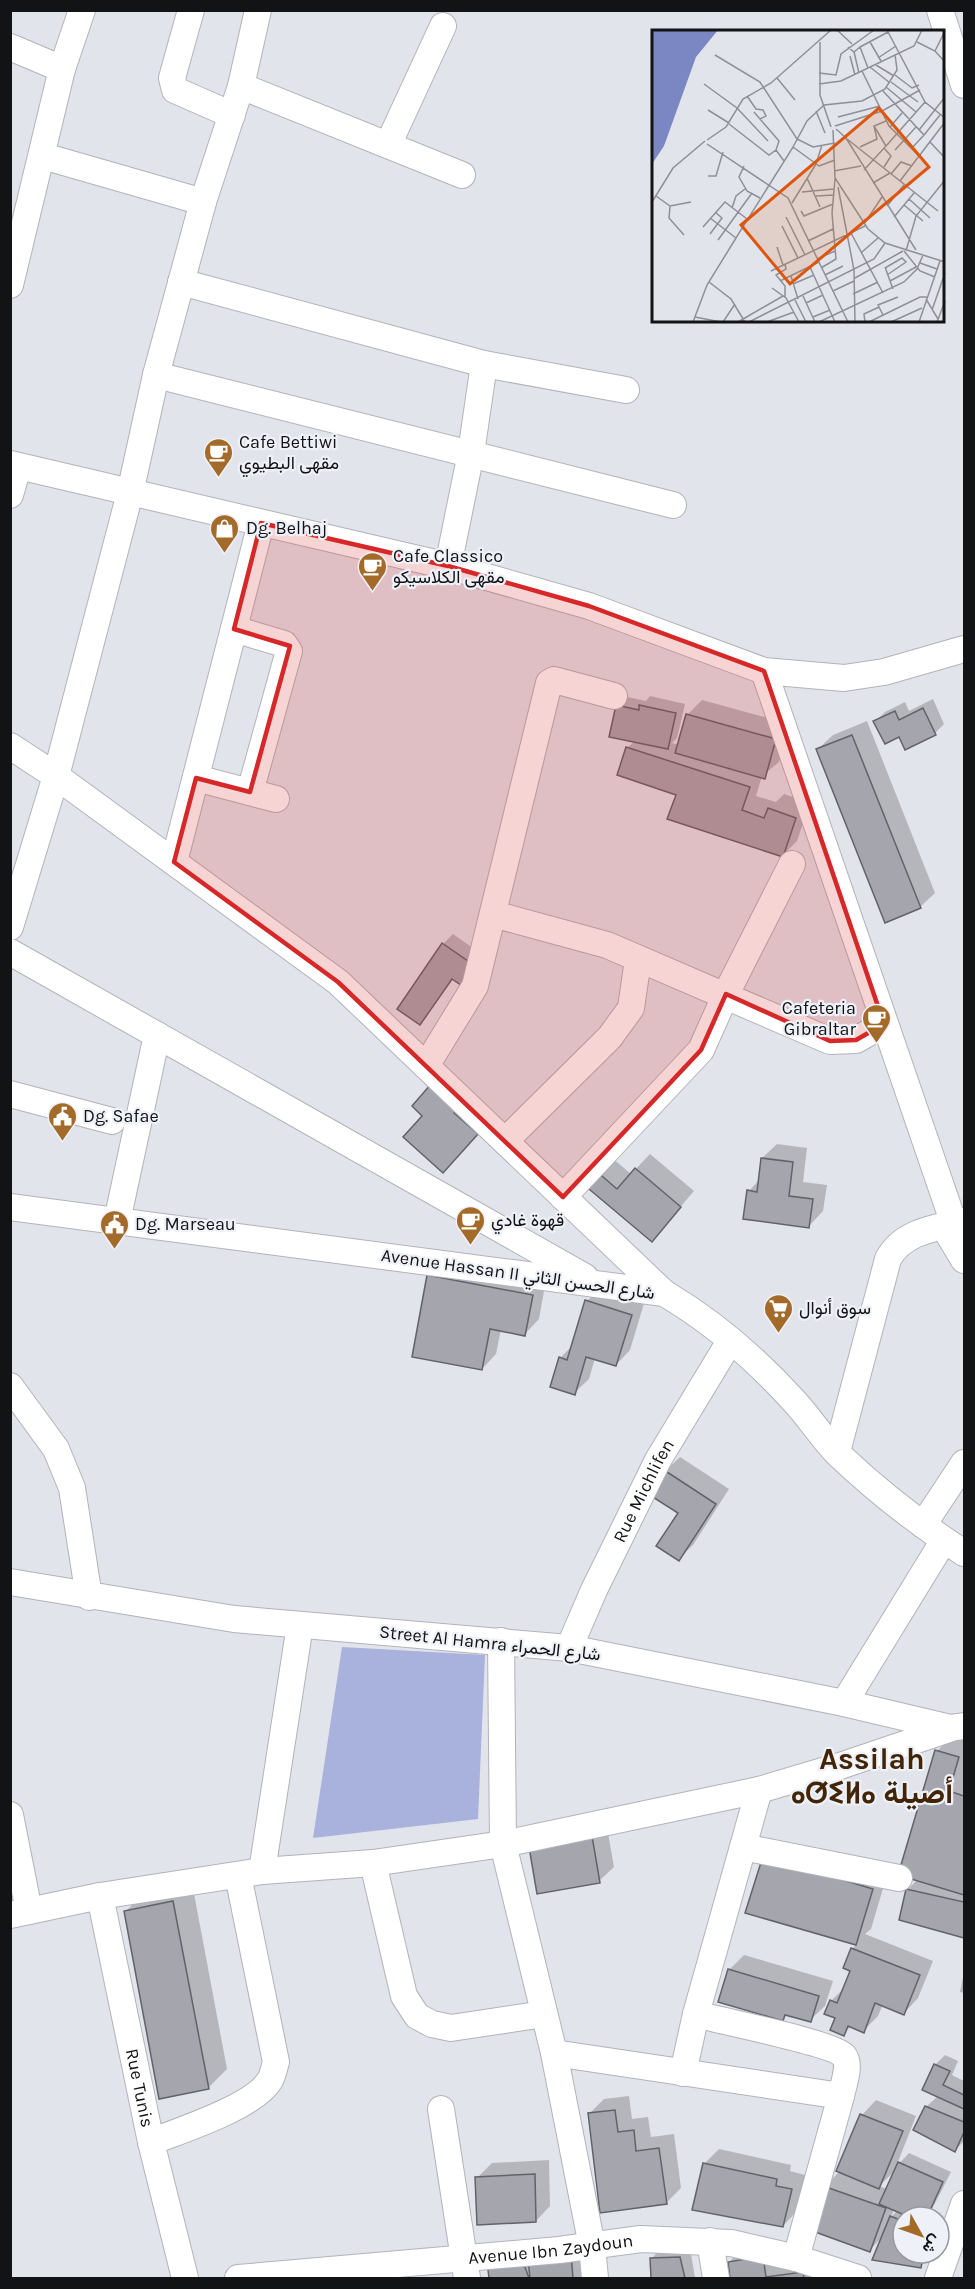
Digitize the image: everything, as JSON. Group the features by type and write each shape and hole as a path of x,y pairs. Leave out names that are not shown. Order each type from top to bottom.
{"street":[{"path":"10,285 43,156 62,69 82,10"},
{"path":"191,10 172,78 175,90 232,115"},
{"path":"10,927 56,776 130,493 156,375 203,202 241,86 258,10"},
{"path":"940,10 964,85"},
{"path":"388,145 443,26"},
{"path":"10,47 62,69"},
{"path":"241,86 462,175"},
{"path":"43,156 203,202"},
{"path":"181,282 484,364 626,390"},
{"path":"448,566 471,453 484,364"},
{"path":"156,375 673,505"},
{"path":"10,495 14,466 448,566 589,606 764,671 844,678 884,672 964,649"},
{"path":"174,862 261,523"},
{"path":"234,629 284,644 289,651 250,792"},
{"path":"764,671 954,1224 964,1260"},
{"path":"426,1066 475,986 549,683 554,680 614,696"},
{"path":"10,746 56,776 338,982 664,1293"},
{"path":"195,778 276,799"},
{"path":"563,1197 701,1050 726,994 792,864"},
{"path":"493,914 607,945 638,960 726,994 830,1041 855,1040 884,1023"},
{"path":"10,952 597,1284"},
{"path":"505,1141 610,1037 631,1008 638,960"},
{"path":"117,1221 157,1035"},
{"path":"10,1094 29,1096 112,1121"},
{"name":"Avenue Hassan II شارع الحسن الثاني","path":"10,1207 664,1293 705,1318 730,1341 743,1349 795,1402 837,1452 886,1497 954,1546"},
{"path":"837,1452 888,1259 895,1246 908,1237 954,1224"},
{"name":"Rue Michlifen","path":"569,1648 594,1590 658,1460 730,1341"},
{"path":"10,1386 56,1449 72,1488 89,1597"},
{"path":"923,1525 964,1463"},
{"path":"844,1703 954,1546"},
{"name":"Street Al Hamra شارع الحمراء","path":"10,1582 89,1597 234,1619 569,1648 957,1727"},
{"path":"151,2142 227,2111 256,2094 270,2080 276,2062 250,1873 300,1625"},
{"path":"501,1641 503,1844 554,2053 592,2246 595,2278"},
{"path":"10,1815 20,1913 100,1896 250,1873 373,1863 503,1844 759,1790 957,1727"},
{"path":"683,2073 696,2014 759,1790"},
{"path":"742,1847 899,1878"},
{"path":"373,1863 404,1996 417,2016 432,2024 451,2028 544,2014"},
{"name":"Rue Tunis","path":"100,1896 151,2142 185,2278"},
{"path":"696,2014 814,2044 841,2053 846,2058 847,2067 841,2096 796,2258"},
{"path":"554,2053 841,2096"},
{"path":"441,2109 466,2268"},
{"path":"938,2278 964,2204"},
{"name":"Avenue Ibn Zaydoun","path":"238,2278 466,2268 641,2239 731,2243 796,2258 858,2278"},
{"path":"710,2241 716,2278"}],"highlighted area":[{"path":"261,523 448,566 589,606 764,671 884,1024 856,1040 830,1041 726,994 701,1050 563,1197 338,982 174,862 196,778 250,792 290,646 234,629"}],"shaded area":[{"path":"342,1647 485,1655 478,1819 313,1838"}],"building":[{"path":"616,705 639,710 639,705 676,713 668,749 609,737"},
{"path":"923,708 936,735 905,750 899,737 885,744 873,721 895,711 899,720"},
{"path":"686,714 776,739 765,779 675,753"},
{"path":"852,735 921,908 885,923 816,749"},
{"path":"626,747 750,787 742,810 764,818 768,808 796,818 783,857 667,819 676,795 617,775"},
{"path":"442,943 478,968 465,988 452,979 420,1025 397,1009"},
{"path":"431,1084 459,1108 454,1113 478,1134 443,1173 403,1137 422,1116 412,1106"},
{"path":"761,1158 793,1162 789,1196 813,1199 809,1228 743,1219 747,1190 757,1192"},
{"path":"635,1168 681,1207 652,1242 583,1184 595,1170 617,1189"},
{"path":"427,1275 533,1295 525,1336 490,1329 482,1370 412,1357"},
{"path":"585,1300 632,1315 616,1366 586,1357 575,1395 550,1387 559,1357 567,1360"},
{"path":"664,1470 716,1504 679,1561 656,1546 678,1513 648,1494"},
{"path":"935,1750 959,1757 949,1791 964,1796 964,1895 898,1875"},
{"path":"592,1836 600,1883 537,1894 529,1847"},
{"path":"763,1856 873,1889 856,1945 745,1913"},
{"path":"906,1889 964,1902 964,1938 899,1920"},
{"path":"173,1901 209,2089 159,2099 124,1911"},
{"path":"851,1948 920,1975 904,2015 875,2003 864,2033 848,2026 844,2036 830,2030 835,2018 824,2014 830,2000 837,2003 850,1971 843,1968"},
{"path":"728,1969 819,1996 811,2022 785,2015 783,2021 718,2002"},
{"path":"934,2064 950,2071 943,2085 964,2095 964,2109 922,2090"},
{"path":"925,2106 964,2122 964,2132 955,2152 913,2130"},
{"path":"615,2110 618,2132 634,2130 636,2151 659,2148 667,2204 600,2213 588,2113"},
{"path":"860,2114 903,2131 879,2189 836,2171"},
{"path":"898,2162 943,2182 932,2205 891,2205 891,2209 879,2204"},
{"path":"703,2163 777,2179 776,2186 792,2189 783,2227 692,2210"},
{"path":"535,2174 536,2222 477,2225 475,2177"},
{"path":"823,2186 886,2208 870,2252 807,2229"},
{"path":"890,2216 891,2216 891,2263 872,2260"},
{"path":"571,2254 573,2278 530,2278 528,2259"},
{"path":"763,2256 766,2277 803,2272 804,2278 730,2278 728,2262"},
{"path":"680,2257 685,2278 651,2278 650,2258"},
{"path":"522,2259 529,2278 489,2278 487,2262"},
{"path":"903,2265 922,2265 921,2268"}],"place":[{"name":"Cafe Bettiwi مقهى البطيوي","path":"218,478"},
{"name":"Dg. Belhaj","path":"225,554"},
{"name":"Cafe Classico مقهى الكلاسيكو","path":"372,592"},
{"name":"Cafeteria Gibraltar","path":"877,1044"},
{"name":"Dg. Safae","path":"62,1142"},
{"name":"قهوة غادي","path":"470,1246"},
{"name":"Dg. Marseau","path":"114,1250"},
{"name":"سوق أنوال","path":"778,1334"}],"district":[{"name":"Assilah ⴰⵚⵉⵍⴰ أصيلة","path":"872,1776"}]}
